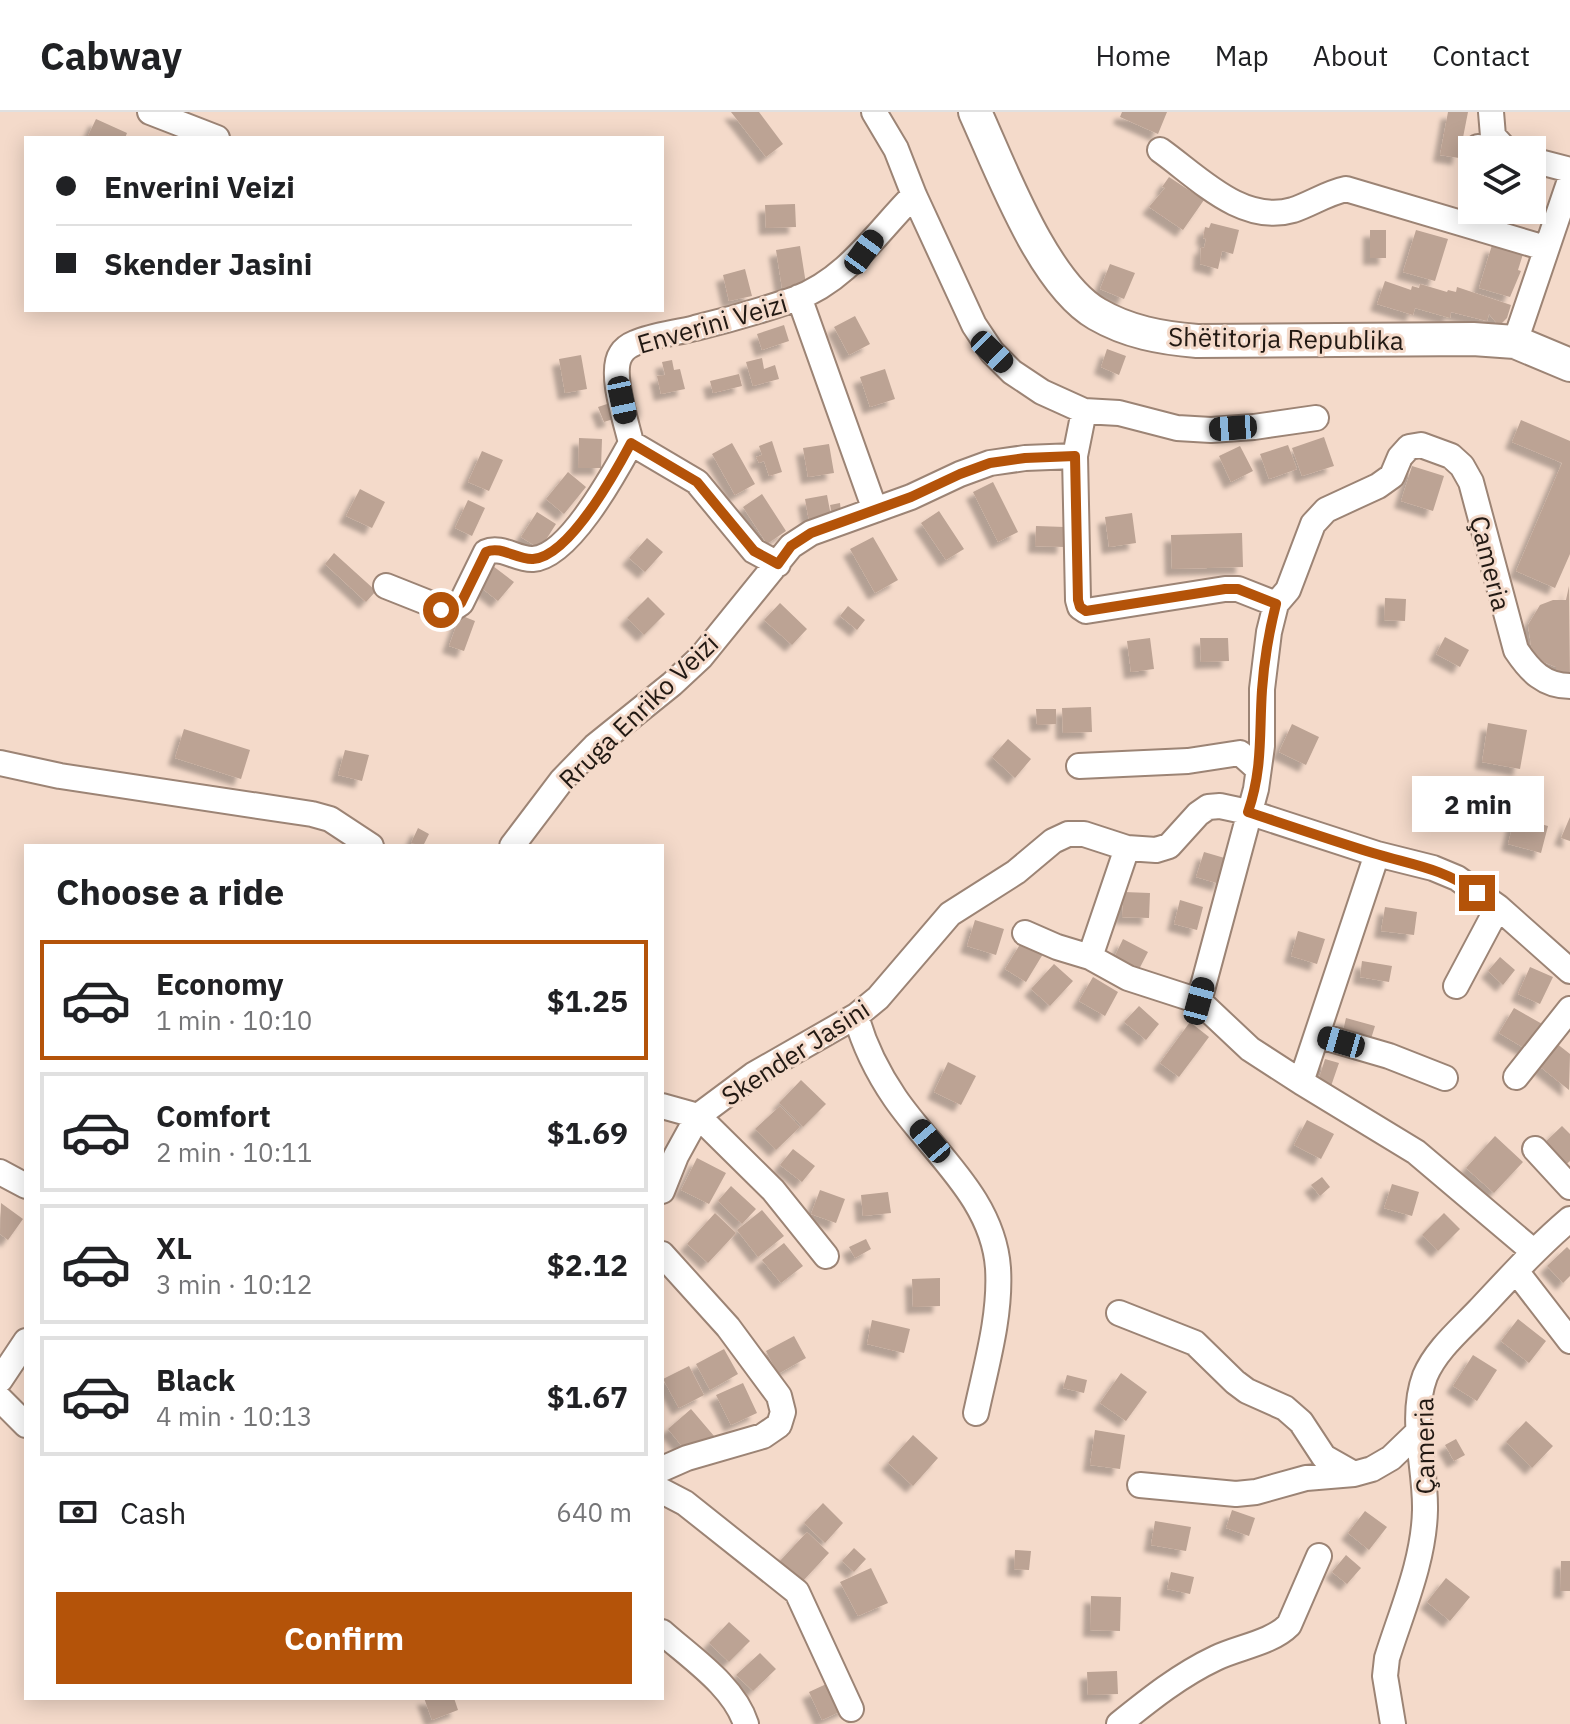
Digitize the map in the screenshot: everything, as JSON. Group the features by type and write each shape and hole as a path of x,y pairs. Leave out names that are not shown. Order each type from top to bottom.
{"main road":[{"name":"Shëtitorja Republika","path":"975,112 1019,208 1052,267 1094,313 1127,329 1162,338 1197,341 1473,339 1515,342 1570,365"}],"street":[{"path":"150,112 212,136"},
{"path":"874,112 896,149 974,325 992,352 1012,372 1042,392 1084,411 1119,413 1177,428 1211,430 1254,427 1316,418"},
{"path":"1491,112 1493,136"},
{"path":"1160,150 1233,203 1250,210 1271,214 1294,210 1346,189 1458,215"},
{"path":"1546,164 1570,170"},
{"path":"1515,342 1570,180"},
{"name":"Enverini Veizi","path":"631,443 617,379 616,362 623,350 636,342 717,323 799,297 836,277 864,252 882,227 914,195"},
{"path":"1487,224 1545,248"},
{"path":"799,297 875,510"},
{"path":"1084,411 1075,456 1080,607 1086,611 1225,589 1238,589 1276,604 1269,632 1253,756 1256,789 1199,1001"},
{"path":"386,586 449,611 461,603 486,552 497,550 530,559 554,551 600,499 631,443 697,482 754,551 778,564"},
{"name":"Çameria","path":"1276,604 1288,590 1313,524 1326,510 1378,486 1392,476 1400,457 1409,447 1421,445 1451,456 1462,466 1471,482 1516,650 1529,670 1546,682 1570,686"},
{"name":"Rruga Enriko Veizi","path":"514,844 562,780 595,746 701,657 791,546 811,533 990,463 1075,456"},
{"path":"1079,766 1253,756"},
{"path":"0,763 60,776 312,814 330,819 368,844"},
{"name":"Skender Jasini","path":"664,1186 698,1116 753,1075 856,1016 878,998 950,914 1016,872 1053,841 1068,834 1084,834 1127,848 1156,850 1169,846 1208,807 1220,806 1248,812 1457,878 1498,907 1570,971"},
{"path":"1090,957 1127,848"},
{"path":"1301,1082 1377,854"},
{"path":"1456,986 1498,907"},
{"path":"1025,933 1090,957 1140,983 1199,1001 1250,1049 1416,1152 1533,1251"},
{"path":"1516,1077 1570,1009"},
{"path":"856,1016 863,1042 895,1099 948,1162 975,1201 994,1242 998,1269 993,1330 976,1413"},
{"path":"1317,1035 1389,1056 1445,1078"},
{"path":"664,1107 698,1116 773,1190 826,1256"},
{"path":"1535,1149 1570,1187"},
{"path":"0,1172 24,1185"},
{"name":"Çameria","path":"1393,1724 1385,1676 1387,1658 1422,1548 1425,1511 1419,1399 1426,1375 1441,1350 1533,1251 1570,1219"},
{"path":"664,1256 728,1327 779,1396 783,1412 779,1425 763,1436 687,1458 664,1468"},
{"path":"1516,1271 1570,1341"},
{"path":"1119,1313 1195,1343 1247,1391 1285,1408 1301,1422 1324,1457 1354,1474"},
{"path":"0,1380 24,1344"},
{"path":"0,1399 24,1423"},
{"path":"1140,1485 1236,1494 1256,1492 1306,1478 1354,1474 1372,1469 1391,1458 1419,1431"},
{"path":"664,1492 685,1503 797,1592 851,1709"},
{"path":"1119,1724 1181,1676 1233,1650 1282,1632 1289,1625 1319,1556"},
{"path":"664,1634 729,1693 739,1706 746,1724"}],"building":[{"path":"731,112 759,112 783,144 766,157"},
{"path":"1122,112 1167,112 1158,134 1120,117"},
{"path":"1448,112 1468,112 1463,136 1458,136 1458,158 1440,155"},
{"path":"96,119 127,133 126,136 88,136"},
{"path":"1169,177 1204,200 1183,230 1149,207 1165,188 1162,187"},
{"path":"795,204 796,227 766,228 765,205"},
{"path":"1211,223 1239,230 1233,254 1222,251 1218,269 1200,264 1201,247 1204,248 1206,239 1203,238 1205,227 1209,228"},
{"path":"1370,230 1386,230 1386,258 1370,258"},
{"path":"1416,230 1448,239 1435,281 1403,272"},
{"path":"1492,245 1523,254 1518,270 1521,271 1510,297 1479,288"},
{"path":"800,246 806,284 782,288 776,250"},
{"path":"1110,264 1135,273 1124,299 1100,289"},
{"path":"745,269 752,296 729,301 723,275"},
{"path":"1385,281 1411,290 1412,286 1419,288 1420,284 1447,292 1456,292 1457,287 1511,305 1507,318 1499,326 1489,314 1487,321 1451,312 1450,318 1415,308 1413,315 1377,304"},
{"path":"855,316 870,344 849,355 834,327"},
{"path":"784,325 789,341 762,350 757,334"},
{"path":"1107,349 1126,356 1119,375 1101,367"},
{"path":"581,355 587,389 565,393 559,359"},
{"path":"762,358 764,369 775,365 779,379 753,386 746,362"},
{"path":"672,360 674,370 680,369 685,389 661,394 657,376 665,375 662,362"},
{"path":"885,369 895,399 870,407 860,377"},
{"path":"739,374 742,386 713,393 710,381"},
{"path":"607,404 613,419 604,422 598,407"},
{"path":"1521,420 1570,441 1570,554 1555,588 1516,571 1562,463 1512,442"},
{"path":"1324,437 1334,466 1302,476 1292,448"},
{"path":"579,438 602,439 601,468 578,468"},
{"path":"772,441 782,472 769,476 764,461 759,463 756,457 762,455 759,446"},
{"path":"732,443 755,484 735,495 712,454"},
{"path":"829,444 834,473 808,477 803,448"},
{"path":"1288,445 1297,469 1269,479 1260,454"},
{"path":"1240,446 1253,471 1231,482 1219,456"},
{"path":"482,451 503,460 489,491 468,482"},
{"path":"1412,466 1444,476 1433,511 1401,501"},
{"path":"568,472 586,487 564,514 546,499"},
{"path":"993,482 1018,532 998,542 973,492"},
{"path":"360,489 385,502 372,528 346,516"},
{"path":"762,494 786,531 767,544 743,507"},
{"path":"827,495 831,516 809,521 805,499"},
{"path":"468,500 485,508 472,536 455,528"},
{"path":"840,503 841,512 832,514 830,505"},
{"path":"939,511 964,549 946,560 921,523"},
{"path":"537,512 556,524 540,549 521,537"},
{"path":"1132,513 1136,543 1109,547 1105,517"},
{"path":"1036,526 1065,527 1064,547 1035,546"},
{"path":"1242,533 1243,567 1172,569 1171,535"},
{"path":"873,537 898,580 875,593 850,549"},
{"path":"647,538 663,552 645,572 629,558"},
{"path":"334,553 376,591 366,602 325,564"},
{"path":"489,563 514,582 498,601 474,582"},
{"path":"1569,586 1570,679 1556,681 1556,667 1541,661 1532,652 1528,625 1540,605 1553,600 1566,600"},
{"path":"648,597 665,614 644,635 627,618"},
{"path":"1385,598 1406,599 1405,621 1384,620"},
{"path":"780,603 807,629 792,645 764,620"},
{"path":"848,606 865,620 857,630 840,616"},
{"path":"460,615 475,621 464,651 449,646"},
{"path":"1445,637 1469,650 1460,667 1436,654"},
{"path":"1150,638 1154,669 1131,672 1127,641"},
{"path":"1200,638 1228,638 1229,661 1201,662"},
{"path":"1091,707 1092,732 1063,733 1062,708"},
{"path":"1036,709 1056,709 1056,724 1037,725"},
{"path":"1488,723 1527,730 1520,769 1482,762"},
{"path":"1292,724 1319,737 1306,765 1279,752"},
{"path":"184,729 250,750 241,779 175,758"},
{"path":"1008,739 1031,759 1015,778 992,757"},
{"path":"345,750 369,755 362,781 338,775"},
{"path":"1515,817 1548,826 1541,853 1508,844"},
{"path":"1570,817 1570,841 1561,838"},
{"path":"418,828 429,834 424,844 411,843"},
{"path":"1204,852 1228,859 1220,884 1196,877"},
{"path":"1124,892 1150,893 1149,918 1122,917"},
{"path":"1180,900 1203,907 1197,930 1174,924"},
{"path":"1385,907 1417,912 1414,935 1381,931"},
{"path":"975,920 1004,929 996,955 967,946"},
{"path":"1298,931 1325,939 1317,964 1291,956"},
{"path":"1123,939 1148,952 1136,975 1112,962"},
{"path":"1022,941 1043,954 1026,982 1005,969"},
{"path":"1500,957 1515,970 1503,985 1488,971"},
{"path":"1362,961 1392,966 1389,982 1360,977"},
{"path":"1054,964 1073,981 1050,1006 1031,989"},
{"path":"1530,967 1553,977 1540,1004 1518,994"},
{"path":"1093,977 1118,992 1105,1016 1079,1001"},
{"path":"1139,1006 1159,1024 1146,1040 1124,1022"},
{"path":"1514,1008 1544,1025 1529,1051 1499,1033"},
{"path":"1346,1018 1375,1026 1370,1042 1342,1035"},
{"path":"1190,1022 1209,1037 1179,1077 1160,1063"},
{"path":"1556,1043 1570,1054 1569,1090 1538,1065"},
{"path":"1325,1059 1339,1063 1330,1089 1317,1085"},
{"path":"948,1062 976,1076 961,1105 934,1092"},
{"path":"801,1080 826,1104 803,1127 779,1103"},
{"path":"780,1106 800,1127 776,1150 755,1129"},
{"path":"1307,1120 1334,1134 1321,1159 1294,1145"},
{"path":"1562,1126 1570,1134 1570,1161 1561,1169 1540,1147"},
{"path":"1495,1136 1523,1162 1494,1193 1466,1168"},
{"path":"793,1149 815,1166 802,1182 780,1165"},
{"path":"697,1158 726,1173 709,1204 681,1190"},
{"path":"1322,1177 1330,1187 1320,1196 1311,1185"},
{"path":"1392,1184 1419,1192 1412,1216 1384,1208"},
{"path":"731,1186 756,1209 742,1224 718,1201"},
{"path":"820,1190 845,1199 836,1223 811,1214"},
{"path":"888,1192 891,1213 863,1216 861,1195"},
{"path":"1,1203 23,1219 8,1240 0,1234"},
{"path":"762,1210 784,1236 758,1257 737,1230"},
{"path":"715,1213 736,1233 708,1263 687,1244"},
{"path":"1444,1213 1460,1229 1438,1251 1422,1235"},
{"path":"866,1239 871,1249 855,1258 849,1247"},
{"path":"784,1243 803,1266 781,1283 762,1260"},
{"path":"1567,1247 1570,1250 1570,1276 1563,1283 1547,1266"},
{"path":"940,1278 940,1306 913,1307 912,1279"},
{"path":"1518,1319 1546,1341 1529,1363 1501,1341"},
{"path":"872,1320 910,1329 904,1353 867,1344"},
{"path":"794,1336 806,1358 778,1374 766,1351"},
{"path":"724,1349 738,1374 710,1390 696,1364"},
{"path":"1473,1355 1497,1370 1477,1401 1453,1386"},
{"path":"689,1366 704,1395 679,1408 664,1378"},
{"path":"1121,1373 1147,1392 1126,1421 1100,1403"},
{"path":"1067,1375 1087,1380 1084,1393 1063,1388"},
{"path":"743,1383 757,1413 731,1425 716,1395"},
{"path":"691,1409 714,1436 690,1456 668,1429"},
{"path":"1526,1421 1553,1446 1532,1468 1506,1442"},
{"path":"1095,1430 1125,1435 1120,1469 1090,1465"},
{"path":"913,1435 938,1458 913,1486 888,1463"},
{"path":"1456,1439 1465,1455 1454,1461 1445,1445"},
{"path":"823,1503 843,1523 825,1543 804,1523"},
{"path":"1232,1510 1255,1518 1249,1536 1226,1528"},
{"path":"1365,1511 1387,1527 1369,1550 1348,1533"},
{"path":"1155,1521 1191,1527 1186,1551 1151,1545"},
{"path":"807,1532 829,1553 802,1582 779,1562"},
{"path":"854,1548 866,1559 854,1572 842,1561"},
{"path":"1015,1550 1031,1551 1029,1570 1014,1569"},
{"path":"1346,1555 1361,1568 1347,1584 1332,1572"},
{"path":"1561,1561 1570,1561 1570,1591 1560,1591"},
{"path":"871,1568 888,1603 858,1616 840,1582"},
{"path":"1171,1572 1194,1577 1190,1594 1167,1589"},
{"path":"1446,1578 1470,1597 1450,1621 1427,1602"},
{"path":"1091,1596 1121,1597 1120,1631 1090,1630"},
{"path":"729,1622 750,1641 729,1662 709,1643"},
{"path":"760,1653 776,1669 753,1691 736,1675"},
{"path":"1117,1671 1118,1694 1088,1695 1087,1672"},
{"path":"835,1680 848,1708 822,1720 809,1692"},
{"path":"425,1700 455,1700 458,1710 432,1720"}],"route":[{"path":"441,610 449,611 461,603 486,552 497,550 530,559 554,551 600,499 631,443 697,482 754,551 778,564 791,546 811,533 911,497 990,463 1075,456 1080,607 1093,612 1225,589 1238,589 1276,604 1262,689 1262,746 1256,789 1248,812 1377,854 1433,868 1457,878 1477,893"}]}
